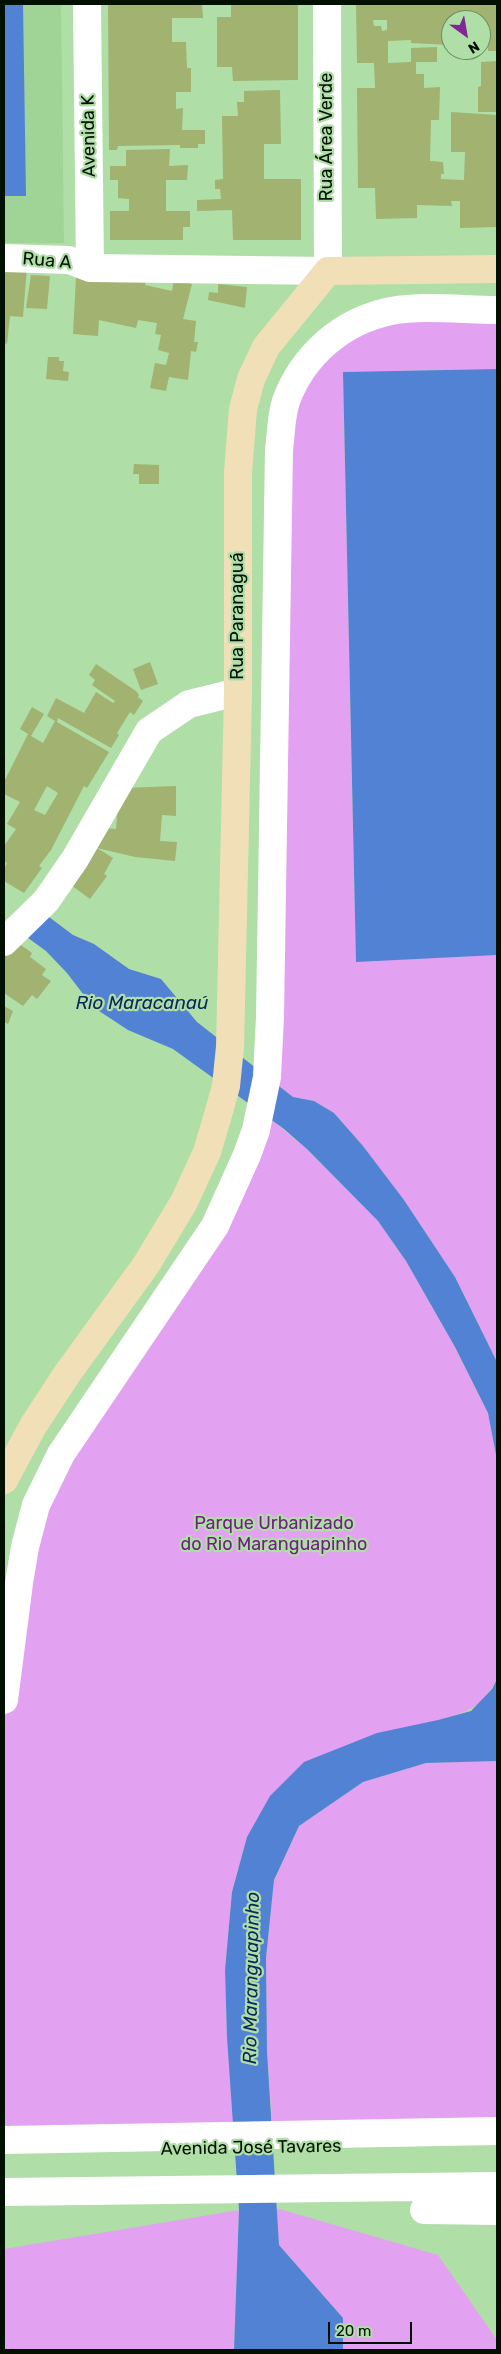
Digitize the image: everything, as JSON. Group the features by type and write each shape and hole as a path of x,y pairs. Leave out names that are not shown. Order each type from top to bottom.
{"main road":[{"path":"328,271 497,269"},
{"name":"Rua Paranaguá","path":"238,692 238,473 243,409 251,379 266,347 328,271"},
{"path":"4,1480 33,1426 67,1374 146,1265 184,1202 207,1152 226,1086 230,1047 238,692"}],"street":[{"name":"Avenida K","path":"87,4 90,268"},
{"name":"Rua Área Verde","path":"327,4 328,271"},
{"name":"Rua A","path":"4,258 69,260 90,268"},
{"path":"90,268 328,271"},
{"path":"4,1700 19,1583 25,1547 36,1505 61,1454 215,1226 247,1155 261,1111 267,1077 270,1007 280,450 286,403 300,371 321,347 343,329 367,318 392,311 418,309 497,310"},
{"name":"Rua Paranaguá","path":"4,942 51,894 75,859 149,731 189,704 238,692"},
{"path":"352,2140 497,2131"},
{"path":"4,2140 161,2143"},
{"name":"Avenida José Tavares","path":"4,2150 161,2143 352,2140 497,2144"},
{"path":"4,2192 497,2186"},
{"path":"424,2210 497,2211"}],"shaded area":[{"path":"4,4 61,4 64,243 4,243"}],"green space":[{"path":"497,310 497,369 343,372 356,961 497,955 497,1362 455,1277 404,1200 363,1146 334,1113 314,1101 293,1097 267,1077 285,403 343,329"},
{"name":"Parque Urbanizado do Rio Maranguapinho","path":"261,1111 308,1150 378,1221 406,1261 455,1347 488,1413 497,1460 497,1679 485,1697 473,1707 438,1720 247,1837 232,1892 225,1970 227,2038 235,2136 4,2140 4,1700 25,1547 155,1312"},
{"path":"497,1761 497,2131 273,2135 267,2051 266,1958 274,1880 299,1826 363,1782 426,1763"},
{"path":"276,2208 438,2255 497,2340 497,2350 343,2350 343,2318 279,2245"},
{"path":"239,2210 234,2350 4,2350 4,2249"}],"water":[{"path":"4,4 23,4 26,196 4,196"},
{"path":"497,369 497,955 356,962 343,372"},
{"name":"Rio Maracanaú","path":"45,914 73,935 94,944 129,969 161,979 197,1022 293,1097 314,1101 334,1113 363,1146 404,1200 455,1277 497,1362 497,1460 488,1413 455,1347 406,1261 378,1221 308,1150 284,1129 173,1049 128,1030 93,1007 67,973 46,951 24,935"},
{"name":"Rio Maranguapinho","path":"497,1679 497,1761 426,1763 363,1782 299,1826 274,1880 266,1958 267,2051 279,2245 343,2318 343,2350 234,2350 239,2210 227,2038 225,1970 232,1892 247,1837 270,1796 304,1762 377,1733 471,1711 492,1689"}],"building":[{"path":"108,4 202,4 203,18 172,18 172,42 186,42 187,68 191,68 191,92 176,92 176,109 183,108 182,130 205,130 205,144 198,144 198,148 180,148 180,145 118,146 117,150 109,150"},
{"path":"231,4 298,4 298,80 233,81 232,67 217,67 217,17 231,17"},
{"path":"356,4 497,4 497,51 491,51 491,10 441,10 441,44 411,43 411,40 388,41 388,63 411,62 411,48 437,47 437,62 416,62 416,74 424,74 424,88 440,87 439,120 431,120 430,161 443,162 444,174 441,174 441,179 464,180 465,152 451,152 451,112 497,115 497,227 460,228 460,201 451,201 452,206 417,205 417,218 376,219 375,188 358,188 357,88 375,88 374,63 357,63","holes":["373,20 387,20 387,30 382,31 381,26 374,26"]},
{"path":"497,61 497,112 478,112 481,62"},
{"path":"280,90 281,144 264,144 264,179 301,179 301,240 233,240 232,210 197,211 197,200 221,199 220,189 215,189 215,180 223,179 222,116 238,116 237,102 244,102 244,91"},
{"path":"170,149 169,166 188,165 187,180 166,180 166,211 190,211 190,227 183,227 183,240 110,240 110,211 129,211 129,199 118,198 118,180 110,180 110,166 126,166 126,150"},
{"path":"4,265 27,267 23,317 10,316 7,344 4,343"},
{"path":"31,275 50,276 47,309 26,308"},
{"path":"76,277 146,280 145,285 172,291 174,279 192,284 183,319 196,321 194,342 198,342 196,352 191,351 188,380 169,377 166,391 150,388 155,363 166,365 169,353 158,350 161,335 155,334 157,323 138,320 136,328 99,320 98,336 73,334"},
{"path":"218,284 247,287 245,308 208,300 209,292 218,293"},
{"path":"48,357 59,357 59,361 64,361 63,371 69,372 68,381 46,379"},
{"path":"134,464 159,465 159,484 139,484 139,474 133,474"},
{"path":"150,662 158,684 141,690 133,669"},
{"path":"96,664 136,691 139,695 138,697 143,701 134,715 130,712 117,733 119,735 111,748 58,718 57,722 109,752 87,788 84,786 51,850 39,866 42,868 24,893 4,881 4,869 7,863 4,861 4,846 16,829 7,824 20,802 4,794 4,782 28,734 20,729 32,707 44,714 31,736 43,743 55,721 47,716 56,698 84,713 96,692 113,703 115,701 92,685 95,680 89,675","holes":["47,786 58,793 45,815 34,810"]},
{"path":"176,786 176,816 162,815 160,841 177,842 175,861 135,857 97,848 105,828 116,829 117,815 112,815 125,788"},
{"path":"97,848 113,858 104,874 107,876 90,899 71,885"},
{"path":"14,940 32,953 30,957 46,969 42,975 51,981 37,999 32,995 23,1006 4,993 4,958"},
{"path":"4,1006 13,1011 8,1024 4,1022"}]}
